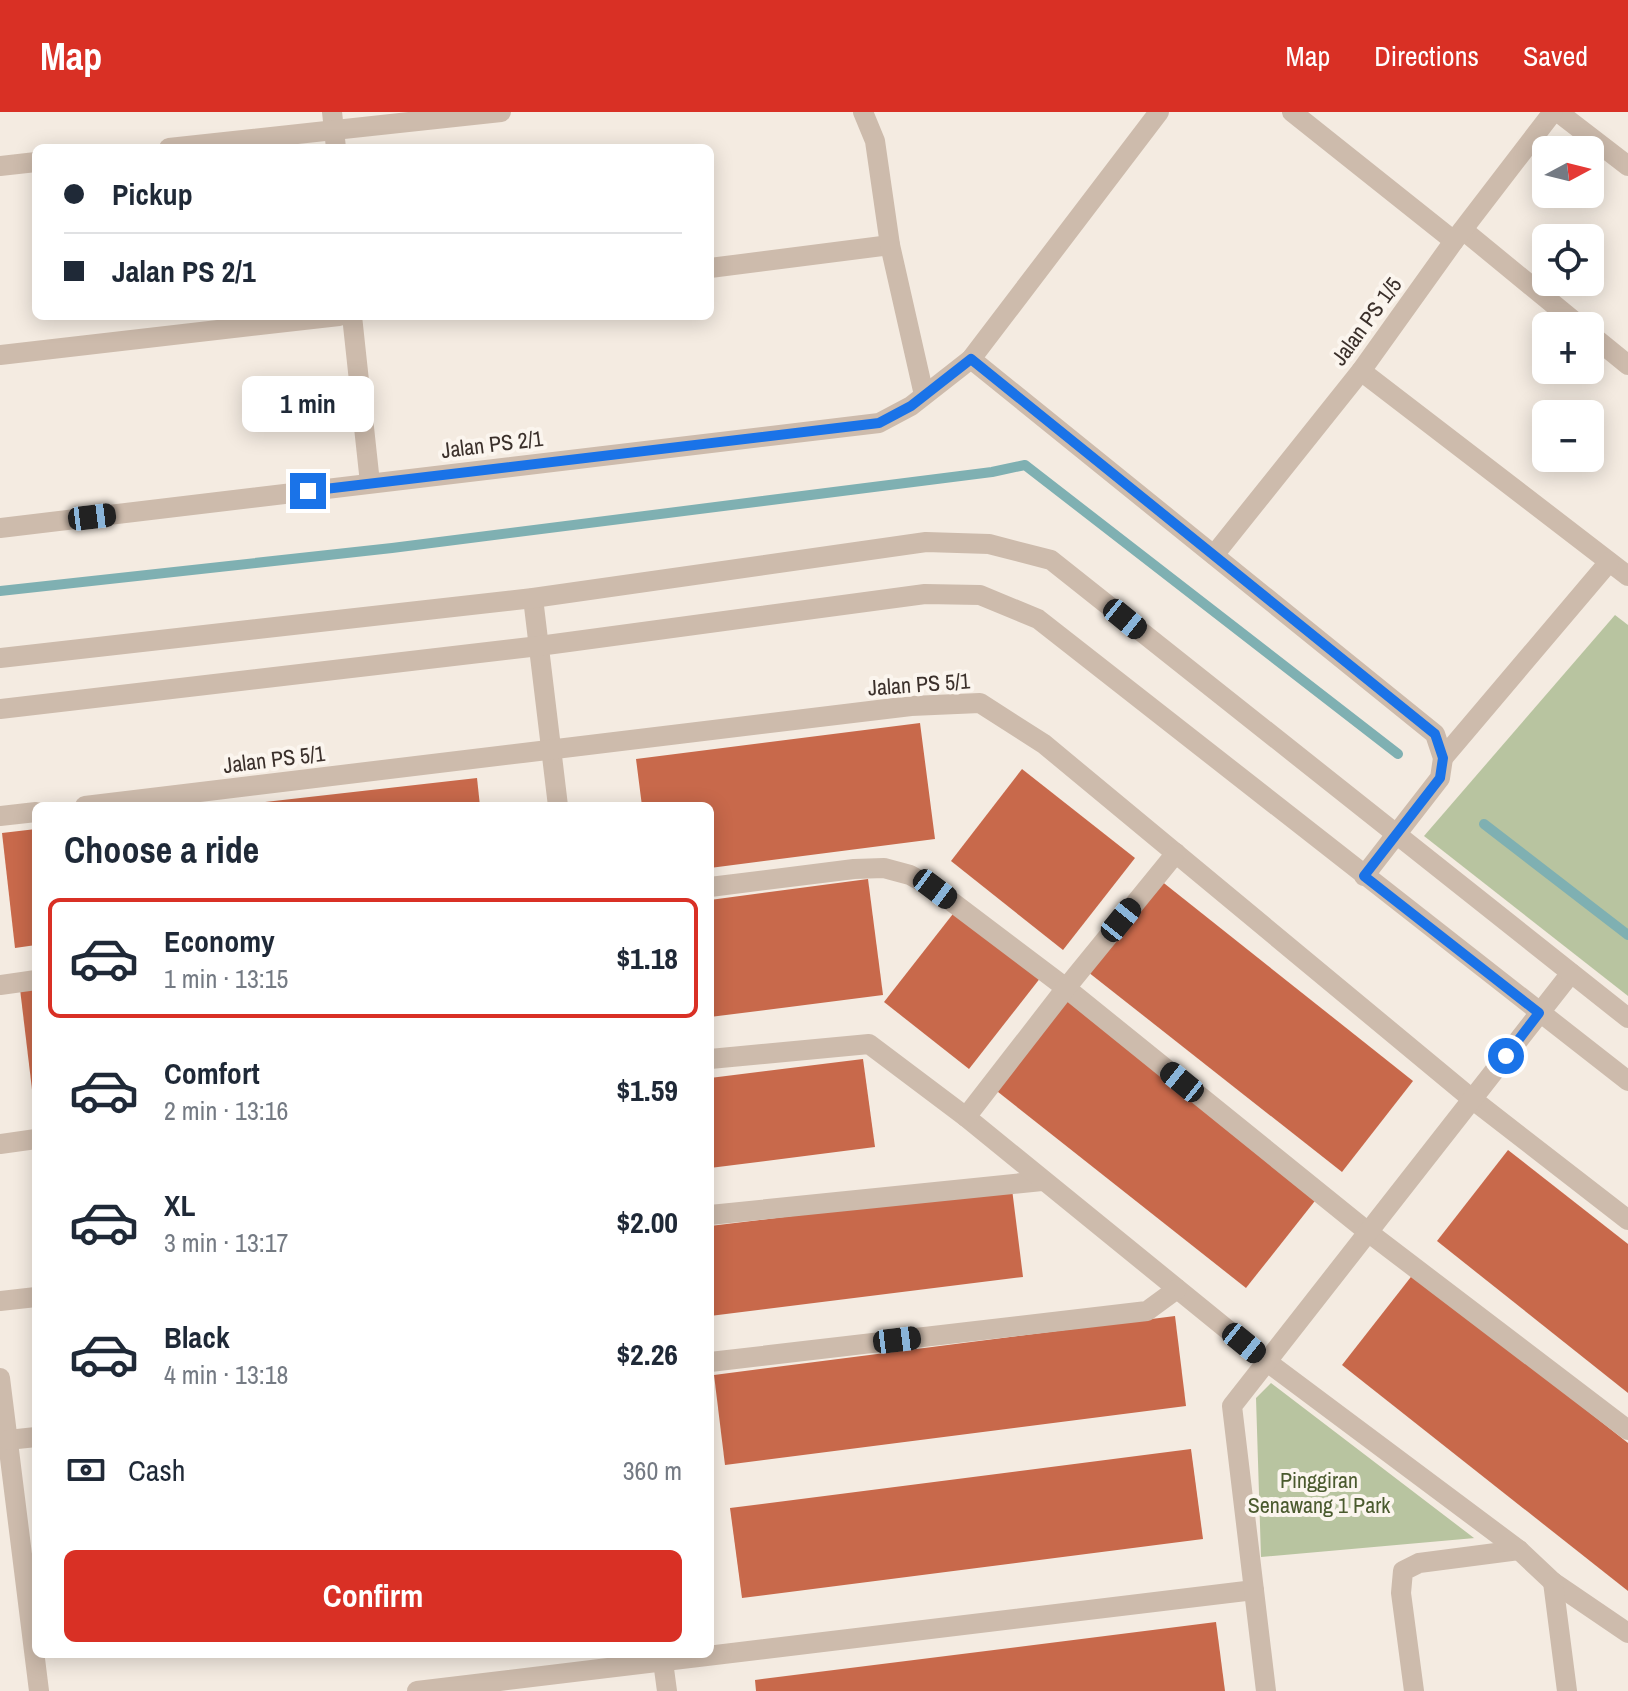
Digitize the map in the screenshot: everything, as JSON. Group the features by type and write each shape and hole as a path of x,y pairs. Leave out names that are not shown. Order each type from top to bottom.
{"street":[{"path":"206,144 501,112"},
{"path":"863,112 875,141 890,245 924,395"},
{"name":"Jalan PS 2/1","path":"0,528 879,423 924,395 971,359 1159,112"},
{"path":"1292,112 1561,312"},
{"path":"1556,112 1628,166"},
{"name":"Jalan PS 1/5","path":"1214,555 1361,371 1459,235 1556,112"},
{"path":"0,166 32,162"},
{"path":"714,267 890,245"},
{"path":"0,355 304,320"},
{"path":"352,320 370,483"},
{"path":"1604,345 1628,365"},
{"path":"971,359 1435,734 1443,758 1440,778 1364,876"},
{"path":"1361,371 1628,576"},
{"path":"0,658 533,598 926,542 989,544 1051,560 1628,1018"},
{"path":"1443,758 1609,562"},
{"path":"0,709 539,646 925,594 980,595 1038,619 1628,1081"},
{"path":"533,598 558,802"},
{"name":"Jalan PS 5/1","path":"118,802 911,706 980,703 1044,744 1472,1099 1628,1220"},
{"path":"0,816 32,812"},
{"path":"966,1117 1176,853"},
{"path":"714,886 884,868 910,875 935,889 1066,988 1368,1232 1628,1430"},
{"path":"1266,1691 1232,1406 1571,973"},
{"path":"0,985 32,981"},
{"path":"714,1059 869,1044 966,1117 1266,1361 1519,1550 1553,1582 1628,1633"},
{"path":"0,1144 32,1140"},
{"path":"714,1215 1042,1181"},
{"path":"714,1362 1147,1311 1177,1289"},
{"path":"0,1301 32,1297"},
{"path":"0,1378 32,1596"},
{"path":"8,1440 32,1437"},
{"path":"1414,1691 1401,1593 1403,1571 1419,1563 1519,1550"},
{"path":"1553,1582 1567,1691"},
{"path":"714,1652 1254,1590"},
{"path":"37,1658 39,1691"},
{"path":"417,1691 663,1658 667,1691"}],"green space":[{"path":"1615,615 1628,625 1628,996 1424,836"},
{"name":"Pinggiran Senawang 1 Park","path":"1271,1383 1475,1538 1261,1557 1256,1398"}],"building":[{"path":"920,723 935,839 714,867 714,802 641,802 636,759"},
{"path":"1022,769 1135,858 1063,950 951,861"},
{"path":"477,778 480,802 266,802"},
{"path":"32,829 32,946 15,948 2,833"},
{"path":"868,879 883,995 714,1016 714,899"},
{"path":"1160,880 1413,1081 1342,1172 1088,972"},
{"path":"956,910 1041,977 969,1069 884,1002"},
{"path":"32,988 32,1089 20,989"},
{"path":"1064,996 1318,1197 1246,1288 993,1088"},
{"path":"863,1059 875,1147 714,1167 714,1078"},
{"path":"1508,1150 1628,1244 1628,1393 1437,1241"},
{"path":"1012,1189 1023,1277 714,1316 714,1226"},
{"path":"1414,1273 1628,1443 1628,1591 1342,1365"},
{"path":"1175,1316 1186,1406 725,1465 714,1375"},
{"path":"1191,1449 1203,1539 742,1598 730,1508"},
{"path":"1216,1622 1225,1691 756,1691 755,1680"}],"waterway":[{"path":"0,591 392,548 992,472 1025,465 1398,754"},
{"path":"1484,824 1628,935"}],"route":[{"path":"308,491 879,423 911,406 971,359 1435,734 1443,758 1440,778 1364,876 1539,1013 1506,1056"}]}
